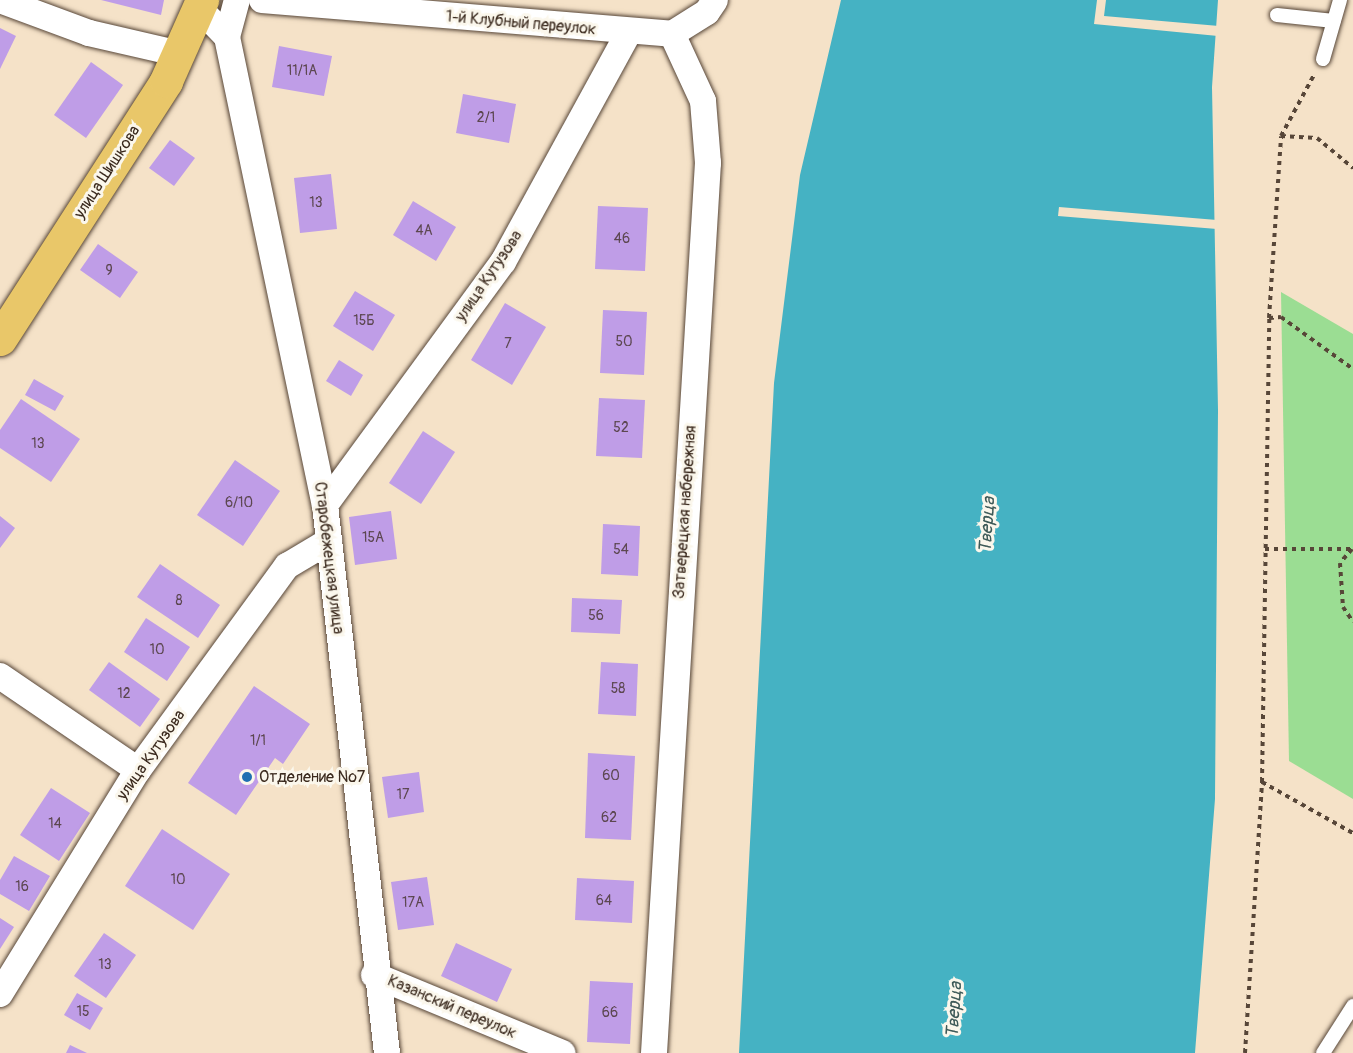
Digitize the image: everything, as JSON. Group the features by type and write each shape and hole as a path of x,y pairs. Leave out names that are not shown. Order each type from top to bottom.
{"main road":[{"name":"улица Шишкова","path":"0,339 180,54 200,4"}],"street":[{"path":"0,0 89,33 180,54"},
{"path":"226,37 237,0"},
{"name":"1-й Клубный переулок","path":"262,0 672,34"},
{"path":"672,34 707,12 715,0"},
{"path":"200,4 226,37"},
{"name":"улица Кутузова","path":"325,505 502,262 629,32"},
{"name":"Затверецкая набережная","path":"654,1053 708,163 703,101 672,34"},
{"name":"Старобежецкая улица","path":"226,37 325,505 374,975 387,1053"},
{"name":"улица Кутузова","path":"0,994 138,770 287,566 329,541"},
{"path":"0,676 138,770"},
{"name":"Казанский переулок","path":"374,975 562,1053"}],"lane":[{"path":"1323,59 1340,0"},
{"path":"1277,15 1334,21"},
{"path":"1323,1053 1353,1006"}],"path":[{"path":"1245,1053 1262,782 1269,318 1281,136 1323,59"},
{"path":"1281,136 1317,138 1353,168"},
{"path":"1269,318 1281,316 1353,369"},
{"path":"1265,549 1353,549"},
{"path":"1353,549 1340,563 1343,607 1353,621"},
{"path":"1262,782 1353,833"}],"green space":[{"path":"1281,292 1353,334 1353,799 1289,761"}],"water":[{"name":"Тверца","path":"841,0 1218,0 1212,87 1218,410 1215,799 1195,1053 739,1053 774,383 800,175"}],"pier":[{"path":"1097,0 1106,0 1104,16 1219,26 1218,36 1094,24"},
{"path":"1059,207 1217,220 1217,229 1058,216"}],"building":[{"path":"101,0 164,0 161,15"},
{"path":"0,28 16,36 0,69"},
{"path":"279,46 332,56 324,96 272,87"},
{"path":"91,62 123,85 86,138 54,115"},
{"path":"463,94 516,104 509,143 456,133"},
{"path":"170,140 195,158 174,186 149,168"},
{"path":"331,174 337,229 300,233 294,178"},
{"path":"413,201 456,227 436,261 393,235"},
{"path":"598,206 648,208 645,271 595,269"},
{"path":"98,244 138,272 120,298 80,270"},
{"path":"355,291 395,315 373,351 333,326"},
{"path":"505,303 546,327 512,385 471,360"},
{"path":"603,310 647,312 644,375 600,373"},
{"path":"339,360 363,375 351,396 326,381"},
{"path":"34,379 64,396 55,411 25,395"},
{"path":"599,398 645,400 642,458 596,456"},
{"path":"21,399 80,439 51,482 0,448 0,430"},
{"path":"423,431 455,452 421,504 389,483"},
{"path":"235,460 280,491 243,546 197,515"},
{"path":"391,511 397,559 355,565 349,517"},
{"path":"0,516 15,528 0,548"},
{"path":"603,524 640,526 638,576 601,574"},
{"path":"160,564 220,605 198,638 137,597"},
{"path":"572,598 622,600 620,634 571,632"},
{"path":"146,618 190,647 167,681 124,652"},
{"path":"109,662 160,699 140,727 89,690"},
{"path":"601,662 638,664 636,716 598,714"},
{"path":"254,686 310,724 283,764 275,758 236,815 188,783"},
{"path":"588,753 635,756 631,840 585,838"},
{"path":"419,772 424,812 388,818 382,777"},
{"path":"51,788 90,813 59,861 20,835"},
{"path":"162,829 230,874 193,930 125,886"},
{"path":"14,856 50,876 29,911 0,894 0,880"},
{"path":"427,877 434,925 398,930 391,882"},
{"path":"577,878 634,881 632,923 575,920"},
{"path":"0,918 14,927 0,949"},
{"path":"104,933 136,955 106,998 74,976"},
{"path":"456,943 512,969 497,1002 441,976"},
{"path":"590,981 633,983 630,1044 587,1042"},
{"path":"77,993 103,1008 90,1030 64,1015"},
{"path":"70,1045 87,1053 66,1053"}],"place":[{"name":"Отделение №7","path":"247,777"}]}
